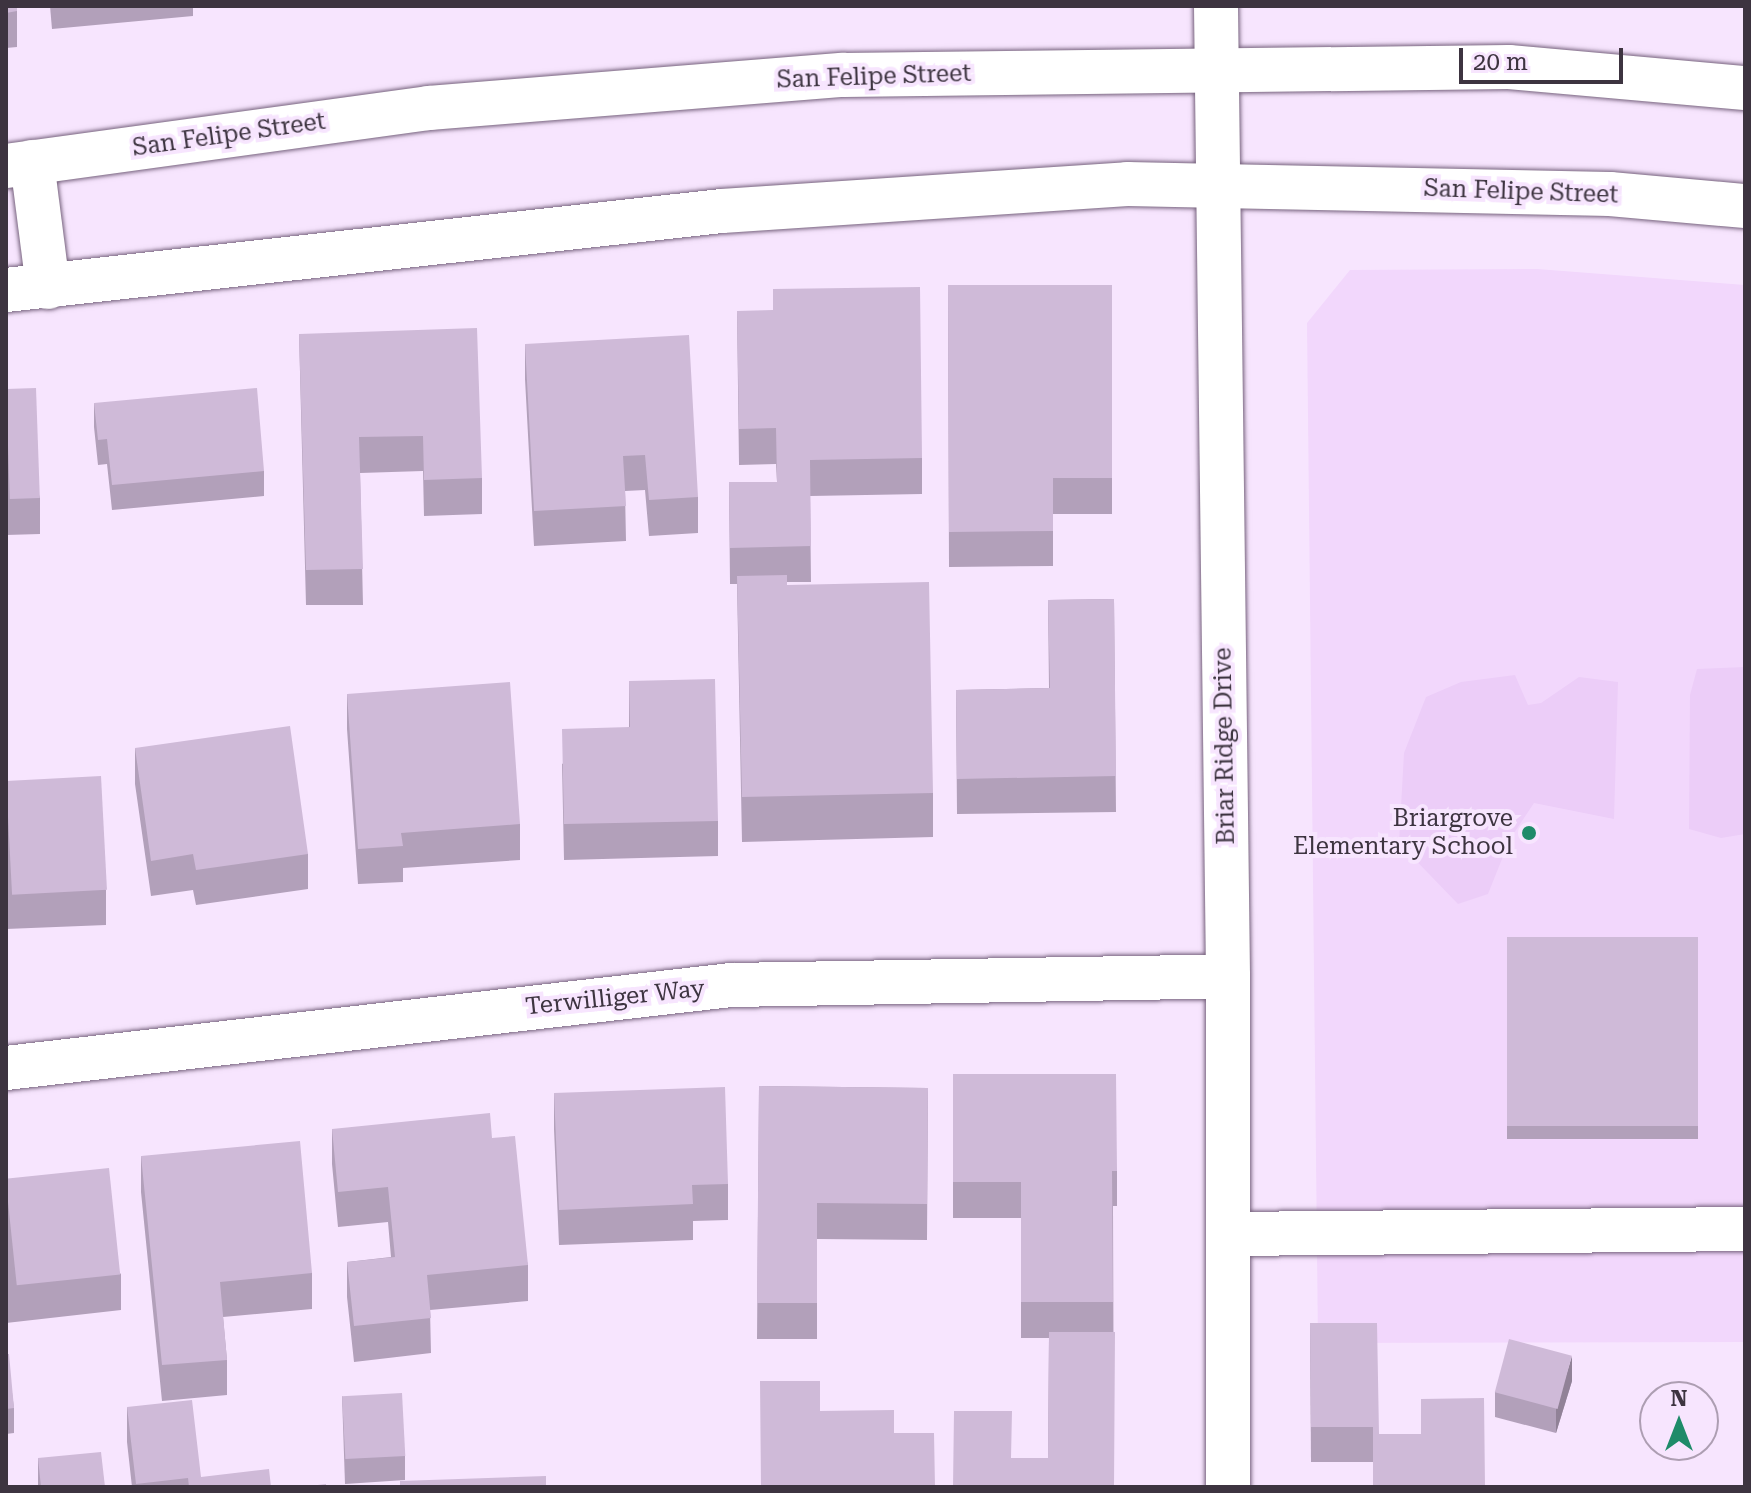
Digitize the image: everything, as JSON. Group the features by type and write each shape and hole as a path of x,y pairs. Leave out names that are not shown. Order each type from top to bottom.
{"main road":[{"name":"Briar Ridge Drive","path":"1216,6 1228,976 1228,1487"},
{"name":"San Felipe Street","path":"19,164 429,108 843,75 1216,68 1509,67 1745,88"},
{"path":"19,164 27,288"},
{"name":"San Felipe Street","path":"27,288 722,211 1127,184 1610,194 1745,206"},
{"name":"Terwilliger Way","path":"6,1068 731,985 1228,976"},
{"path":"1228,1234 1745,1229"}],"shaded area":[{"name":"Briargrove Elementary School","path":"1537,269 1745,285 1745,1342 1318,1343 1307,323 1350,270"},
{"path":"1745,667 1745,834 1721,838 1689,829 1690,695 1697,669"},
{"path":"1515,675 1528,705 1541,703 1579,677 1618,682 1614,819 1534,803 1510,839 1488,894 1458,904 1399,843 1404,753 1426,697 1461,682"}],"building":[{"path":"6,6 17,6 17,11 6,13"},
{"path":"948,285 1112,285 1112,478 1053,478 1053,531 949,532"},
{"path":"920,287 922,458 810,460 811,546 730,548 729,482 777,482 776,428 739,429 737,311 773,310 773,289"},
{"path":"477,328 482,478 424,480 423,436 359,437 363,569 306,570 299,334"},
{"path":"689,335 698,497 649,500 645,455 623,456 626,506 534,511 525,344"},
{"path":"36,388 40,498 10,499 6,389"},
{"path":"257,388 264,471 112,485 107,439 98,440 94,403"},
{"path":"787,575 787,585 929,582 933,793 742,797 737,576"},
{"path":"1114,599 1116,776 957,779 956,690 1050,688 1048,600"},
{"path":"715,679 718,821 564,824 562,729 630,727 629,681"},
{"path":"510,682 520,824 401,833 403,846 358,849 347,694"},
{"path":"290,726 308,854 196,870 193,854 151,861 135,748"},
{"path":"101,776 107,890 12,895 6,781"},
{"path":"1507,937 1698,937 1698,1126 1507,1126"},
{"path":"953,1074 1116,1074 1117,1171 1112,1171 1113,1302 1021,1302 1021,1182 953,1182"},
{"path":"759,1086 928,1088 927,1204 817,1203 817,1303 757,1303"},
{"path":"725,1087 728,1184 692,1185 693,1204 559,1210 554,1093"},
{"path":"490,1113 492,1138 515,1136 528,1265 427,1275 431,1318 354,1326 347,1262 395,1257 388,1187 338,1192 332,1129"},
{"path":"300,1141 312,1273 220,1282 227,1360 162,1365 141,1156"},
{"path":"109,1168 120,1274 17,1285 6,1179"},
{"path":"1310,1323 1377,1323 1379,1434 1421,1434 1421,1399 1484,1398 1485,1487 1373,1487 1373,1427 1311,1427"},
{"path":"1049,1332 1115,1332 1114,1487 953,1487 954,1411 1012,1411 1011,1458 1048,1458"},
{"path":"1509,1339 1572,1356 1558,1409 1495,1392"},
{"path":"6,1354 9,1354 14,1408 6,1409"},
{"path":"760,1381 820,1381 820,1411 894,1410 894,1433 934,1433 935,1487 761,1487"},
{"path":"402,1393 405,1456 345,1459 342,1396"},
{"path":"192,1400 201,1477 269,1469 271,1487 189,1487 188,1478 136,1484 127,1407"},
{"path":"101,1452 105,1487 41,1487 38,1458"},
{"path":"546,1476 546,1487 400,1487 400,1481"}],"place":[{"name":"Briargrove Elementary School","path":"1529,833"}]}
